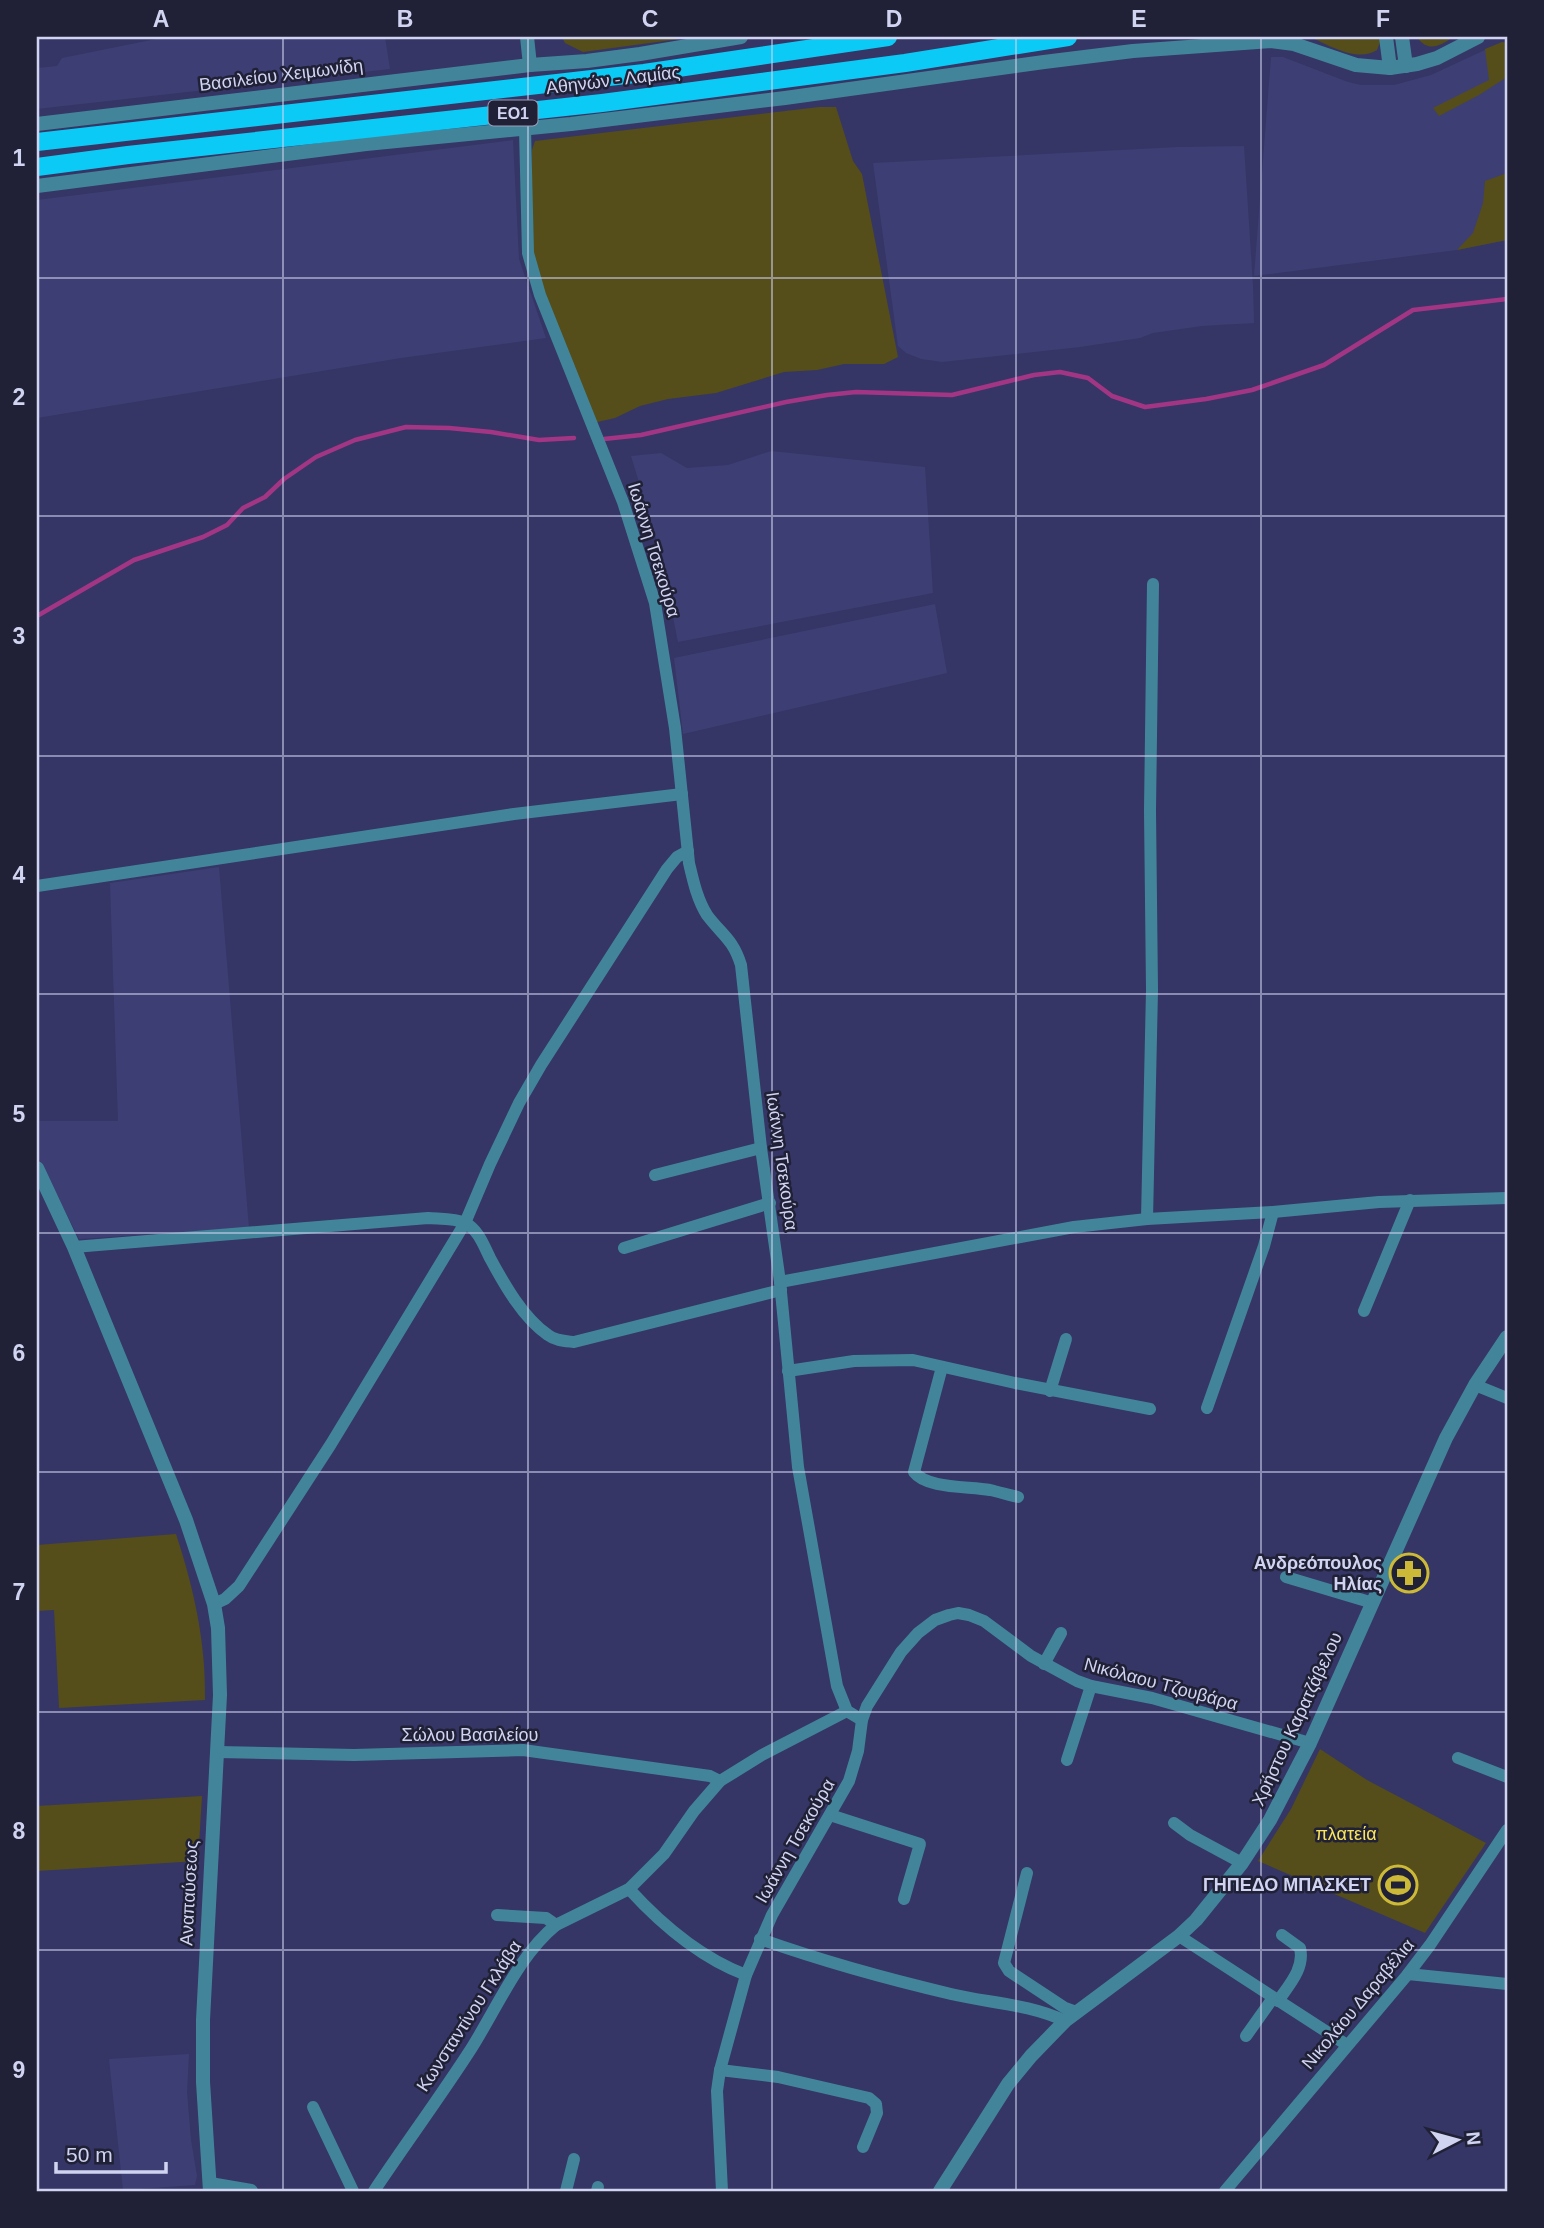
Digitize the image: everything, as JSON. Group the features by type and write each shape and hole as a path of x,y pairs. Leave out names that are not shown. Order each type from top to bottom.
{"main road":[{"name":"Αθηνών - Λαμίας","path":"37,142 643,73 888,37"},
{"name":"Αθηνών - Λαμίας","path":"37,167 744,85 1068,37"}],"street":[{"path":"527,37 530,65"},
{"name":"Βασιλείου Χειμωνίδη","path":"37,124 626,56 741,37"},
{"path":"1386,37 1390,68"},
{"path":"1402,37 1406,66"},
{"path":"37,186 354,146 785,98 1056,60 1217,44 1280,42 1356,65 1390,68 1437,58 1478,37"},
{"name":"Ιωάννη Τσεκούρα","path":"525,129 528,253 540,295 623,502 655,603 675,728 694,883 700,903 730,940 741,965 761,1148 780,1286 798,1467 836,1686 846,1711"},
{"path":"1147,1219 1152,990 1150,811 1153,584"},
{"path":"37,886 514,814 682,794"},
{"path":"214,1604 225,1599 239,1586 331,1444 465,1223 507,1128 541,1065 667,869 677,857 688,851"},
{"path":"655,1175 761,1148"},
{"name":"Αναπαύσεως","path":"37,1168 74,1247 182,1509 214,1604 220,1656 203,2020 203,2082 210,2188"},
{"path":"74,1247 428,1218 465,1223 474,1230 499,1275 529,1317 549,1335 559,1340 574,1342 780,1286 1030,1234 1147,1219 1410,1200 1507,1198"},
{"path":"1364,1311 1410,1200"},
{"path":"624,1248 770,1203"},
{"path":"1208,1408 1264,1246 1273,1212"},
{"name":"Χρήστου Καρατζάβελου","path":"940,2191 1009,2084 1031,2056 1071,2017 1179,1936 1196,1920 1242,1863 1270,1820 1310,1743 1446,1438 1475,1385 1507,1337"},
{"path":"1050,1391 1066,1339"},
{"path":"788,1371 894,1358 1150,1409"},
{"path":"942,1367 914,1472 918,1479 1018,1497"},
{"path":"1475,1385 1507,1398"},
{"path":"1286,1577 1373,1603"},
{"name":"Νικόλαου Τζουβάρα","path":"862,1720 879,1683 901,1651 935,1620 958,1613 984,1621 1044,1664 1077,1681 1152,1698 1310,1743"},
{"path":"1044,1664 1061,1633"},
{"path":"1068,1760 1091,1686"},
{"path":"846,1711 862,1720"},
{"name":"Κωνσταντίνου Γκλάβα","path":"374,2191 471,2049 535,1945 556,1925 629,1889 664,1854 720,1781 762,1755 846,1711"},
{"name":"Ιωάννη Τσεκούρα","path":"722,2191 717,2091 720,2070 746,1975 760,1939 849,1781 858,1751 862,1720"},
{"name":"Σώλου Βασιλείου","path":"217,1752 354,1755 523,1750 696,1773 720,1781"},
{"path":"1458,1758 1507,1777"},
{"path":"830,1815 920,1844 904,1899"},
{"path":"1174,1823 1190,1835 1242,1863"},
{"name":"Νικολάου Δαραβέλια","path":"1225,2191 1408,1974 1507,1830"},
{"path":"1027,1872 1004,1963 1009,1972 1065,2007 1071,2017"},
{"path":"629,1889 688,1942 724,1967 746,1975"},
{"path":"497,1915 546,1918 556,1925"},
{"path":"1246,2036 1298,1970 1302,1957 1300,1948 1283,1935"},
{"path":"1179,1936 1347,2045"},
{"path":"760,1939 895,1980 1071,2017"},
{"path":"1408,1974 1507,1984"},
{"path":"720,2070 778,2077 869,2098 876,2104 877,2113 863,2147"},
{"path":"313,2107 353,2191"},
{"path":"566,2191 575,2159"},
{"path":"210,2188 251,2191"}],"shaded area":[{"path":"166,37 385,37 390,69 37,109 37,68 57,66 62,58"},
{"path":"1502,42 1507,43 1507,240 1457,250 1254,276 1271,57 1283,57 1361,85 1394,85 1431,75"},
{"path":"513,140 519,259 546,338 401,358 37,418 37,200"},
{"path":"1244,146 1254,323 1202,326 1080,347 942,362 921,359 906,353 898,346 873,163"},
{"path":"771,451 925,467 933,593 678,642 659,548 631,456 661,453 687,468 728,465"},
{"path":"935,604 947,673 683,734 674,658"},
{"path":"219,867 249,1228 79,1239 37,1155 37,1121 118,1121 110,883"},
{"path":"189,2054 187,2092 197,2176 195,2185 123,2190 109,2059"}],"green space":[{"path":"562,37 694,37 583,52 565,43"},
{"path":"1310,37 1382,37 1377,50 1361,55 1343,51"},
{"path":"1417,37 1453,37 1439,45 1430,46"},
{"path":"1502,42 1507,43 1507,77 1439,116 1433,108 1489,80 1485,49"},
{"path":"836,107 853,161 862,174 898,357 884,364 844,364 817,370 784,372 716,393 668,399 640,406 615,418 593,423 537,277 531,232 532,150 535,141"},
{"path":"1507,173 1507,240 1457,250 1473,233 1483,203 1485,181"},
{"path":"176,1534 198,1616 205,1700 59,1708 54,1610 37,1611 37,1545"},
{"name":"πλατεία","path":"1320,1749 1367,1780 1486,1843 1425,1933 1258,1861 1291,1809"},
{"path":"202,1796 198,1861 37,1871 37,1806"}],"waterway":[{"path":"604,439 641,435 827,395 856,392 952,395 1034,375 1060,372 1088,378 1112,396 1145,407 1206,399 1252,390 1324,365 1413,310 1507,299"},
{"path":"37,616 134,560 203,537 227,525 243,508 265,497 284,479 316,457 355,440 406,427 491,432 539,440 574,438"}],"place":[{"name":"Ανδρεόπουλος Ηλίας","path":"1409,1573"},
{"name":"ΓΗΠΕΔΟ ΜΠΑΣΚΕΤ","path":"1398,1885"}]}
